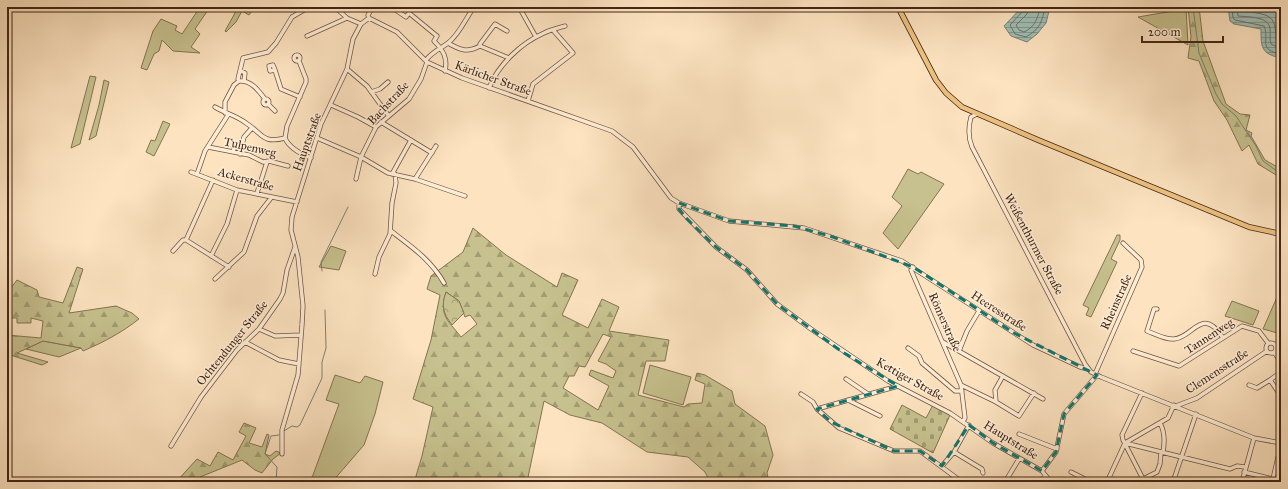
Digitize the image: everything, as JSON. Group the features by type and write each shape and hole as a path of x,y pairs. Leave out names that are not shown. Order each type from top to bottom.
{"main road":[{"path":"898,7 936,80 948,95 965,108 1136,181 1249,227 1281,234"}],"street":[{"path":"275,111 268,104 268,100 265,99 253,85 241,81 238,78 241,71 240,68 243,58 268,52 276,43 292,17 308,7"},
{"path":"335,7 347,18 361,24 369,18 368,15 373,7"},
{"path":"391,7 406,17 410,13 437,36 434,41 446,57 445,71"},
{"path":"426,61 432,52 448,43 474,7"},
{"path":"520,7 536,37"},
{"path":"307,36 347,18"},
{"name":"Kärlicher Straße","path":"369,18 397,32 426,61 445,71 489,88 601,126 624,139 640,156 671,198 679,203"},
{"name":"Hauptstraße","path":"282,454 282,430 295,388 299,364 301,335 302,306 298,256 290,225 321,124 347,69 353,39 361,24"},
{"path":"448,43 466,51 473,50 480,46 481,41 495,24 507,31"},
{"path":"489,88 509,58 536,37 565,26"},
{"path":"528,101 533,84 573,53 553,30"},
{"path":"480,46 509,58"},
{"path":"299,61 306,78 300,97 287,126 285,138 286,142 299,153 311,157"},
{"name":"Bachstraße","path":"356,179 361,158 376,127 388,115 409,99 421,79 426,61"},
{"path":"347,69 367,86 388,115"},
{"path":"275,70 281,89 300,97"},
{"path":"196,174 205,151 227,114 225,102 234,85 241,81 244,73 241,71"},
{"path":"371,92 380,89 388,82"},
{"path":"331,105 358,116 376,127"},
{"path":"215,107 245,122 267,140 285,138"},
{"path":"965,108 970,120"},
{"path":"970,120 972,116 977,114"},
{"path":"969,126 977,114"},
{"name":"Weißenthurmer Straße","path":"970,120 969,137 972,147 1088,369"},
{"path":"381,122 432,153"},
{"path":"240,154 245,135 252,128"},
{"path":"317,138 393,174 415,179 465,196"},
{"path":"375,274 379,258 391,231 392,203 396,183 393,174 411,140"},
{"path":"233,152 235,146 242,145"},
{"path":"415,179 436,146"},
{"name":"Tulpenweg","path":"208,147 249,155 255,159 288,166"},
{"path":"257,193 267,162"},
{"name":"Ackerstraße","path":"191,172 237,190 297,202"},
{"path":"173,252 186,240 213,180"},
{"path":"211,256 227,224 237,190"},
{"path":"215,279 229,267 245,249 257,216 271,198"},
{"name":"Heeresstraße","path":"679,203 729,221 804,228 902,261 1034,345 1080,367 1088,369"},
{"name":"Kettiger Straße","path":"679,203 679,209 686,218 722,252 748,270 777,304 841,351 898,386 969,425"},
{"path":"391,231 424,257 436,270 444,283"},
{"path":"186,240 229,267"},
{"name":"Rheinstraße","path":"1057,448 1064,414 1096,375 1142,267 1141,260 1123,243"},
{"name":"Ochtendunger Straße","path":"171,446 201,397 231,357 258,329 283,293 287,270 295,247"},
{"name":"Römerstraße","path":"913,267 911,270 961,386 965,418 963,421"},
{"path":"1157,309 1154,309 1147,331 1168,339 1176,339 1199,324 1204,324 1217,329 1223,338"},
{"path":"959,351 967,331 979,311"},
{"name":"Tannenweg","path":"1133,351 1179,366 1239,327 1244,326 1259,331 1268,343"},
{"path":"258,329 275,336 301,335"},
{"path":"942,341 1043,399"},
{"path":"1281,341 1275,345 1274,352 1281,362"},
{"path":"245,342 279,360 299,364"},
{"path":"1274,352 1271,353 1266,350 1266,346 1268,343 1273,343 1275,345"},
{"path":"908,348 919,356 922,363 955,391 962,391"},
{"name":"Clemensstraße","path":"1175,406 1197,398 1266,350"},
{"name":"Clemensstraße","path":"1088,369 1096,375 1254,438 1281,444"},
{"path":"1249,385 1258,388 1281,372"},
{"path":"996,402 995,390 1002,376"},
{"path":"846,379 868,394"},
{"path":"1270,380 1281,396"},
{"path":"817,409 898,386"},
{"path":"961,386 996,402 1020,416 1034,393"},
{"path":"1142,393 1122,435 1144,480 1157,472 1160,464 1165,441 1163,438 1164,431 1160,423"},
{"path":"801,394 814,402 817,409 839,428 894,452 920,451 962,482"},
{"path":"848,400 880,416"},
{"path":"1107,482 1125,443 1168,418 1175,406"},
{"path":"1173,482 1196,414"},
{"path":"942,466 954,452 969,425"},
{"name":"Hauptstraße","path":"969,425 993,443 1042,471"},
{"path":"1019,434 1057,448 1054,455 1042,471 1051,482"},
{"path":"1242,482 1254,438"},
{"path":"1125,443 1230,469 1237,466 1245,467"},
{"path":"954,452 982,469 984,473"},
{"path":"1273,479 1278,457 1281,457"},
{"path":"1005,482 1019,459"},
{"path":"1071,472 1091,482"},
{"path":"1244,472 1281,481"},
{"path":"1040,482 1045,476"}],"highlighted area":[{"path":"679,203 729,221 794,226 833,237 913,267 1014,333 1097,375 1064,414 1056,452 1042,471 993,443 969,425 942,466 920,451 894,451 831,422 817,409 898,386 841,351 777,304 747,270 716,247 686,218 679,209"}],"green space":[{"path":"200,7 210,7 195,29 200,34 191,47 200,53 173,51 162,40 159,51 154,54 147,70 141,68 153,31 161,19 177,26 175,30 182,34"},
{"path":"230,7 252,7 252,11 249,15 242,11 236,22 226,32 225,31 236,10"},
{"path":"1181,7 1186,7 1188,45 1138,17 1173,11"},
{"path":"1188,7 1199,7 1203,41 1226,104 1240,114 1250,115 1246,130 1252,133 1251,136 1265,160 1281,169 1281,178 1258,164 1249,145 1242,151 1227,120 1214,101 1199,61 1188,58 1191,37"},
{"path":"90,76 96,77 80,144 71,148"},
{"path":"104,80 109,82 96,136 89,140 99,105"},
{"path":"163,121 170,124 154,156 146,152 151,140 155,141"},
{"path":"908,169 918,174 921,172 944,184 898,249 883,233 902,206 892,197"},
{"path":"473,228 506,255 557,287 562,273 578,280 562,315 588,328 602,299 619,307 609,331 669,340 665,361 646,361 638,395 684,407 688,404 702,403 705,384 695,380 697,373 705,375 732,391 735,404 765,426 773,455 767,473 769,482 710,482 705,472 688,457 647,452 602,423 570,415 544,401 527,482 416,482 416,476 433,407 413,399 431,340 440,295 427,289 431,276 463,252","holes":["446,292 459,301 465,317 470,315 477,324 461,337 448,321 444,312 443,307","603,334 611,337 598,361 606,364 616,371 613,378 591,370 589,375 609,386 598,410 563,388 569,376 574,376 579,366 585,367"]},
{"path":"1117,235 1120,235 1120,240 1111,259 1117,262 1091,317 1086,315 1089,308 1083,305"},
{"path":"331,246 346,251 339,270 319,267"},
{"path":"77,267 83,269 69,313 116,306 132,313 139,319 112,337 83,351 81,348 43,341 17,353 48,362 42,365 7,354 7,335 41,338 43,321 31,318 31,323 17,323 17,318 7,318 7,293 17,280 37,290 39,297 63,303"},
{"path":"1281,288 1281,334 1263,329"},
{"path":"446,292 459,301 464,313 452,325 447,317 443,305"},
{"path":"1232,301 1259,311 1253,325 1225,316"},
{"path":"43,341 81,348 59,357 26,349"},
{"path":"650,365 691,377 683,405 643,393"},
{"path":"335,375 360,383 365,376 383,382 375,414 364,445 332,482 309,482 313,475 339,404 326,400"},
{"path":"902,405 926,418 933,405 950,415 933,453 890,429"},
{"path":"244,423 256,428 249,443 262,447 267,434 269,435 265,454 270,456 276,451 281,453 273,459 262,473 255,470 242,460 200,477 196,482 176,482 197,459 210,466 218,452 233,460 246,436 239,432"}],"water":[{"path":"1022,7 1050,7 1046,23 1037,34 1027,42 1011,36 1004,26"},
{"path":"1228,7 1281,7 1281,58 1266,52 1261,41 1261,29 1234,24 1230,21"}],"waterway":[{"path":"1193,7 1199,53 1216,94 1222,104 1236,116 1256,146 1263,161 1281,174"},
{"path":"322,271 321,262 348,207"},
{"path":"284,431 292,426 297,427 300,425 322,378 322,362 326,348 325,310"},
{"path":"276,482 277,467 265,454 271,436 279,435"}]}
